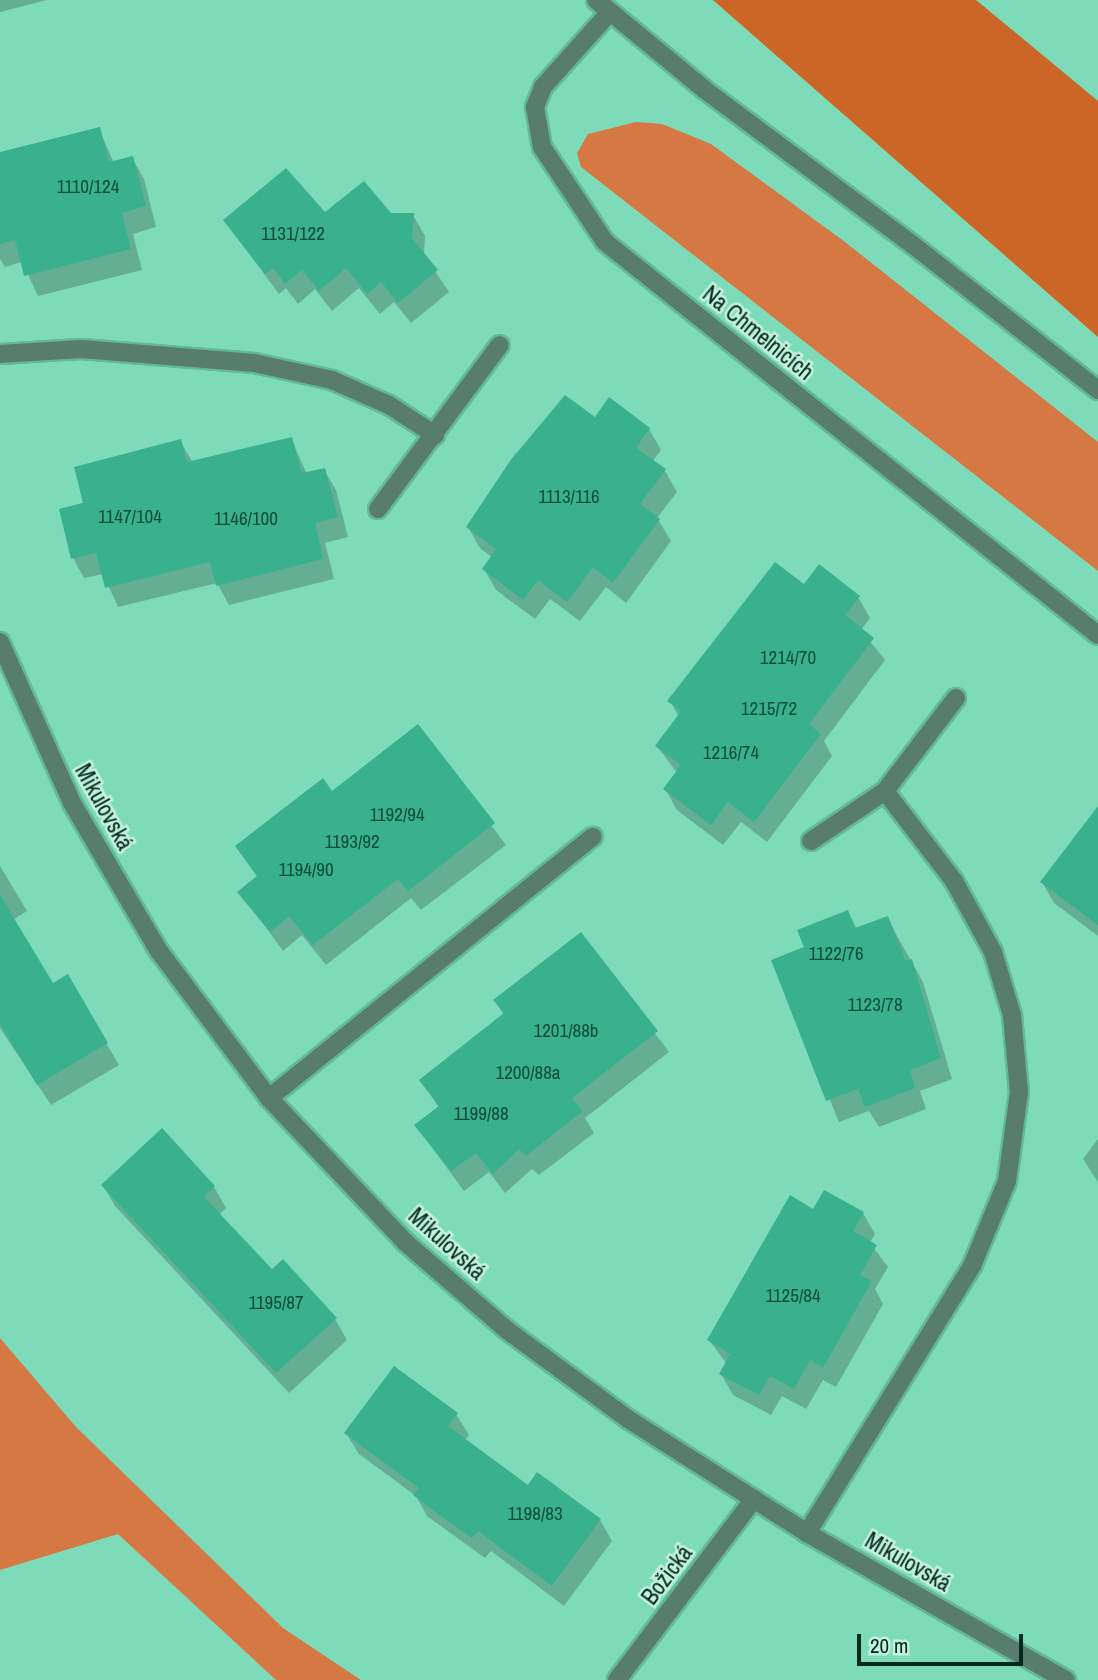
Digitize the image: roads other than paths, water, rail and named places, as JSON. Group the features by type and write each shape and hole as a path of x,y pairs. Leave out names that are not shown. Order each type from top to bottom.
{"street":[{"name":"Na Chmelnicích","path":"1098,390 603,6 542,87 535,107 542,146 606,242 1098,635"},
{"path":"378,509 500,345"},
{"path":"0,354 81,349 254,363 332,380 389,405 435,435"},
{"name":"Mikulovská","path":"0,642 45,748 121,888 167,962 269,1098 405,1242 507,1329 628,1419 807,1533 1066,1680"},
{"path":"811,841 885,791 956,698"},
{"path":"807,1533 972,1266 1007,1181 1020,1092 1012,1016 993,952 954,881 885,791"},
{"path":"269,1098 593,837"},
{"name":"Božická","path":"617,1680 754,1499"}]}
